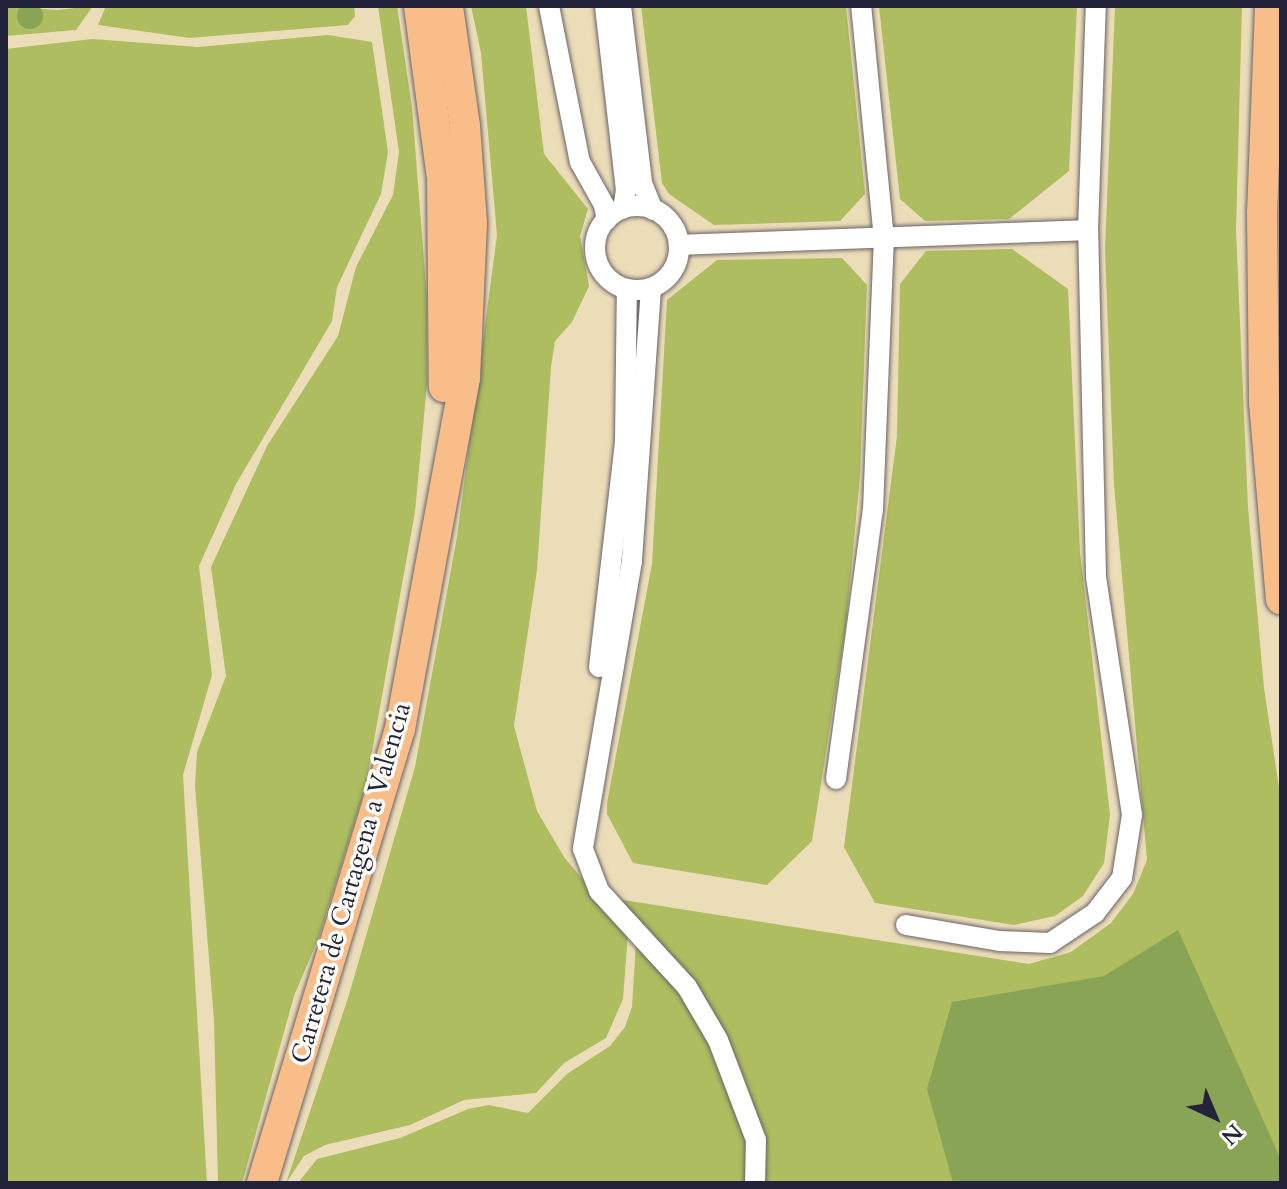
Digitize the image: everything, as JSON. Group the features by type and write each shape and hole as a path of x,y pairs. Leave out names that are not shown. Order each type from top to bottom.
{"highway":[{"name":"Carretera de Cartagena a Valencia","path":"419,6 438,125 445,247 446,366 429,580"},
{"name":"Carretera de Cartagena a Valencia","path":"262,1183 388,775 429,580 465,378 471,254 465,126 448,6"},
{"path":"1255,6 1252,185 1262,212"},
{"path":"1270,6 1262,212 1264,402 1281,599"}],"lane":[{"path":"549,6 580,162 604,205 615,215 653,210"},
{"path":"605,6 626,190 615,215 596,244 597,257 609,280 627,289 651,288 673,271 679,245 671,224 653,210 642,183 621,6"},
{"path":"836,779 873,510 884,239 861,6"},
{"path":"906,925 1000,941 1050,943 1095,913 1122,878 1132,815 1096,576 1088,230 1096,6"},
{"path":"679,245 1088,230"},
{"path":"651,288 632,561 583,849 599,891 687,987 718,1040 756,1140 755,1183"},
{"path":"599,667 625,442 627,289"}],"green space":[{"path":"30,3 39,7 43,16 39,25 30,29 21,25 17,16 21,7"},
{"path":"6,6 57,10 93,6 76,30 6,36"},
{"path":"106,6 354,6 355,16 348,25 190,38 98,25"},
{"path":"378,6 397,6 412,107 427,299 427,384 415,512 366,785 319,937 294,996 242,1183 218,1183 214,1020 195,786 197,752 226,676 211,567 267,446 338,336 356,267 393,195 399,152"},
{"path":"471,6 526,6 544,154 588,209 580,236 589,286 572,322 555,341 551,367 537,570 514,726 537,811 564,857 628,933 623,999 606,1038 564,1063 536,1093 464,1100 410,1125 325,1145 304,1156 286,1183 348,998 415,767 457,537 497,235 481,53"},
{"path":"641,6 846,6 865,194 840,221 714,225 669,194 662,183"},
{"path":"879,6 1077,6 1069,171 1009,219 925,221 900,199"},
{"path":"1115,6 1242,6 1236,230 1248,507 1264,688 1281,801 1281,1183 762,1183 756,1112 738,1062 710,1007 617,899 1029,964 1071,952 1111,923 1133,894 1147,860 1114,485 1105,249"},
{"path":"328,35 372,42 388,152 381,194 337,287 332,321 236,484 199,566 212,675 183,775 207,1183 6,1183 6,49 92,39 198,47"},
{"path":"1012,249 1068,289 1080,552 1110,815 1104,863 1083,896 1055,916 1014,925 875,903 844,847 897,436 900,284 926,251"},
{"path":"842,258 867,285 860,476 846,625 812,841 767,885 633,863 607,814 607,803 652,564 667,300 717,260"},
{"path":"1178,930 1281,1160 1281,1183 953,1183 927,1089 952,1002 1104,976"},
{"path":"636,942 691,1008 715,1056 745,1137 746,1183 298,1183 317,1159 400,1138 468,1109 489,1105 528,1113 567,1074 610,1046 625,1027 632,1007"}]}
